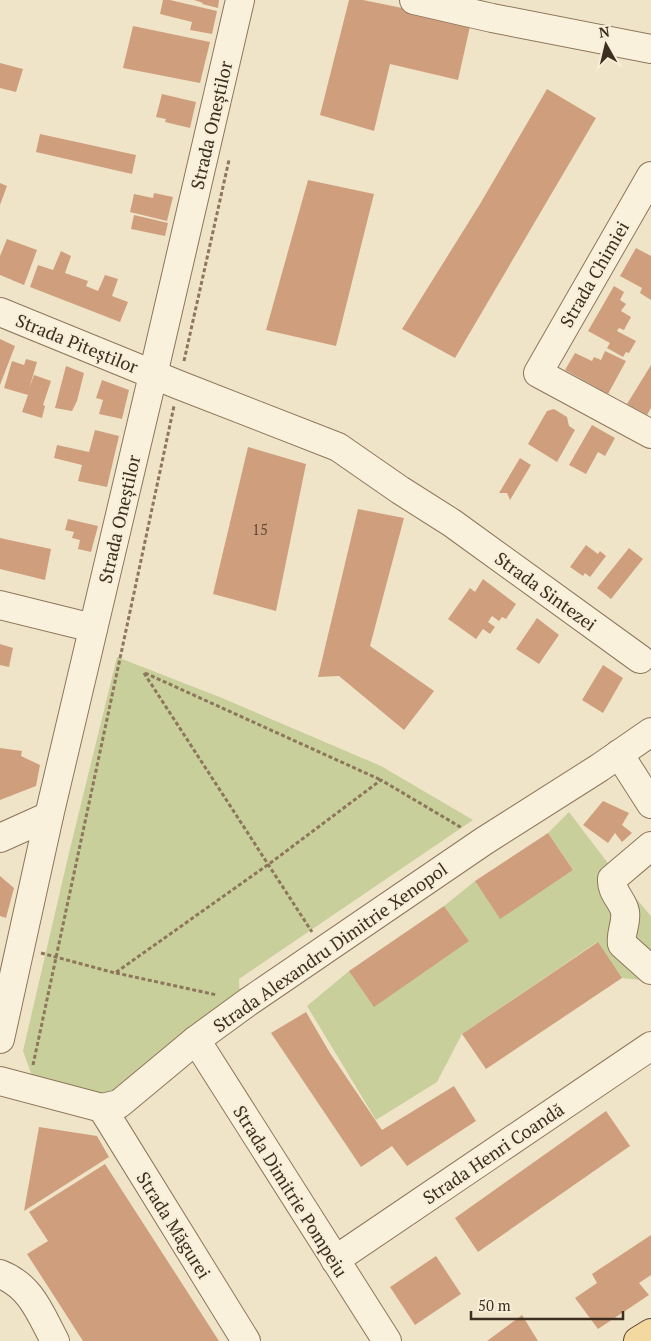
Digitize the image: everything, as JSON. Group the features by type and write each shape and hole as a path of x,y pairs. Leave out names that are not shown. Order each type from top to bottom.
{"main road":[{"path":"638,1341 651,1333"}],"street":[{"name":"Strada Oneștilor","path":"0,1039 48,816 240,0"},
{"path":"414,0 478,7 651,49"},
{"name":"Strada Chimiei","path":"649,184 538,372 651,434"},
{"name":"Strada Piteștilor","path":"0,312 179,385"},
{"name":"Strada Sintezei","path":"179,385 338,446 648,660"},
{"path":"0,605 93,628"},
{"name":"Strada Alexandru Dimitrie Xenopol","path":"102,1108 119,1104 196,1040 248,1002 484,841 651,732"},
{"path":"619,754 651,804"},
{"path":"0,838 48,816"},
{"path":"651,846 612,879 612,886 625,910 626,917 621,938 622,944 651,970"},
{"name":"Strada Dimitrie Pompeiu","path":"196,1040 387,1341"},
{"name":"Strada Henri Coandă","path":"335,1260 651,1046"},
{"path":"0,1081 102,1108"},
{"name":"Strada Măgurei","path":"102,1108 246,1341"},
{"path":"0,1274 8,1277 30,1294 56,1341"}],"path":[{"path":"28,1088 179,385 231,154"},
{"path":"323,950 144,672 381,780 484,841"},
{"path":"115,973 269,864 381,780"},
{"path":"20,947 115,973 248,1002"}],"green space":[{"path":"117,657 222,698 381,766 473,820 239,979 240,1001 107,1098 32,1076 23,1051"},
{"path":"569,812 623,883 651,916 651,981 622,978 597,942 462,1034 437,1082 376,1120 307,1006 349,971 469,941 444,906 475,881 500,918 573,870 548,833"}],"building":[{"path":"163,0 217,11 212,34 190,30 192,22 160,14"},
{"path":"194,0 219,0 218,8 202,4"},
{"path":"349,0 363,0 471,22 458,80 390,64 374,131 320,115"},
{"path":"133,26 210,42 200,83 123,68"},
{"path":"0,63 23,69 16,92 0,88"},
{"path":"547,89 596,118 455,358 402,329 480,204"},
{"path":"162,94 196,102 190,128 165,122 166,119 156,117"},
{"path":"40,134 136,155 132,174 36,152"},
{"path":"308,180 374,194 336,346 266,330"},
{"path":"0,183 7,186 0,205"},
{"path":"154,193 173,197 167,221 130,212 134,194 153,198"},
{"path":"134,215 168,223 165,236 131,229"},
{"path":"7,239 37,250 24,285 0,275 0,256"},
{"path":"636,248 651,256 651,300 640,293 642,288 620,276"},
{"path":"61,251 71,256 65,273 88,281 86,286 98,291 105,275 118,279 112,296 128,302 120,322 30,287 38,265 53,270"},
{"path":"614,286 624,292 620,300 626,304 621,311 631,317 624,330 619,328 617,331 636,341 629,353 626,352 623,357 607,348 610,343 588,331"},
{"path":"0,339 15,346 0,385"},
{"path":"605,351 626,361 608,394 565,370 575,353 592,361 594,357 601,360"},
{"path":"26,359 37,362 29,389 34,375 51,381 43,405 45,406 42,418 22,412 28,395 4,388 12,361 24,365"},
{"path":"651,365 651,408 647,415 627,404"},
{"path":"66,366 84,373 77,401 72,411 55,408"},
{"path":"102,380 129,390 122,419 99,414 103,400 96,398"},
{"path":"554,409 567,417 569,426 575,430 557,462 528,444 547,411"},
{"path":"592,425 615,438 605,456 598,452 586,474 569,465"},
{"path":"95,430 119,436 107,487 78,481 82,465 54,458 57,445 89,452"},
{"path":"248,447 306,464 276,611 213,594"},
{"path":"520,458 531,465 510,500 507,493 499,493"},
{"path":"358,509 404,518 370,646 434,691 404,730 339,676 318,677"},
{"path":"68,519 98,526 91,552 78,549 80,540 72,538 74,532 65,530"},
{"path":"0,538 51,549 45,580 0,569"},
{"path":"586,545 598,554 600,551 606,556 590,577 585,573 583,576 570,567"},
{"path":"629,548 643,559 611,599 597,588"},
{"path":"483,579 516,604 506,619 502,617 499,621 492,616 488,622 495,627 490,634 483,629 476,639 448,619 470,588 475,592"},
{"path":"537,618 559,635 539,664 516,649"},
{"path":"0,644 13,648 9,667 0,665"},
{"path":"603,665 623,678 603,713 582,700"},
{"path":"0,748 22,751 21,756 40,765 36,786 0,800"},
{"path":"603,801 629,813 622,825 632,833 622,842 615,833 608,843 583,825"},
{"path":"548,833 573,870 500,919 475,881"},
{"path":"0,876 14,888 6,918 0,916"},
{"path":"444,906 469,941 374,1007 349,971"},
{"path":"598,942 622,978 486,1069 462,1034"},
{"path":"306,1012 330,1053 382,1130 454,1086 476,1121 407,1166 392,1146 361,1167 271,1033"},
{"path":"606,1111 630,1146 478,1252 455,1218"},
{"path":"39,1127 97,1136 109,1157 24,1211"},
{"path":"105,1164 219,1341 83,1341 27,1254 48,1241 29,1212"},
{"path":"651,1235 651,1275 639,1283 649,1295 598,1329 575,1298 597,1283 592,1274"},
{"path":"436,1256 461,1294 415,1325 390,1287"},
{"path":"522,1315 538,1341 487,1341"}]}
